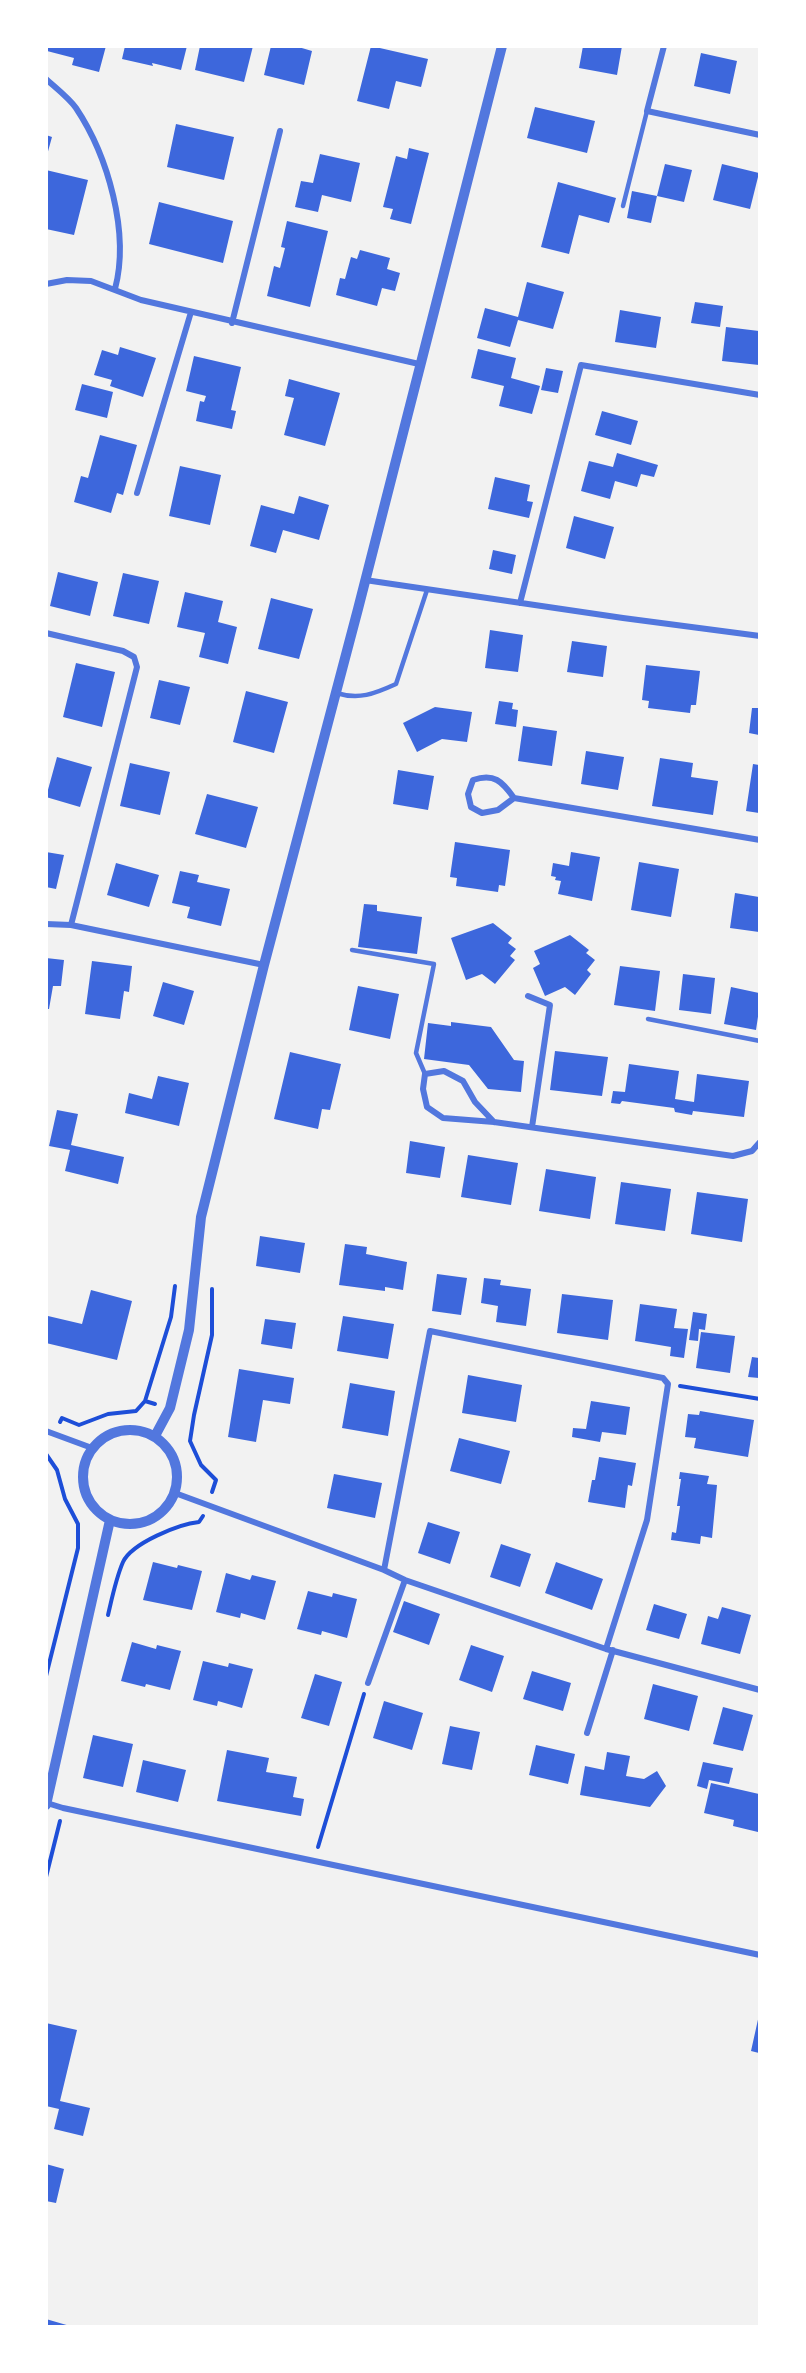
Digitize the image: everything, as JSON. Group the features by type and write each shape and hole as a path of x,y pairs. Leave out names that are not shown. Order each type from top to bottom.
{"street":[{"path":"155,1436 170,1408 189,1330 201,1217 502,46"},
{"path":"664,46 648,111 759,135"},
{"path":"46,79 75,107 98,146 115,204 120,246 119,275 115,289"},
{"path":"232,323 280,131"},
{"path":"46,284 67,280 83,281 115,289 141,300 232,323 419,364"},
{"path":"137,493 191,312"},
{"path":"520,603 581,365 759,394"},
{"path":"365,580 759,636"},
{"path":"46,633 123,651 135,657 138,667 71,925"},
{"path":"514,798 498,810 482,813 471,807 468,794 473,780 486,776 494,778 507,788 514,798 759,840"},
{"path":"46,924 71,925 264,965"},
{"path":"528,996 550,1005 532,1127"},
{"path":"494,1122 475,1102 463,1081 444,1071 425,1074 423,1089 427,1107 443,1118 494,1122 733,1156 752,1151 759,1142"},
{"path":"384,1570 430,1331 663,1378 668,1384 647,1520 586,1733"},
{"path":"135,1430 155,1436 173,1455 177,1474 175,1492 164,1509 148,1520 136,1524 123,1524 110,1520 98,1512 89,1501 84,1488 83,1474 92,1448 114,1431 135,1430"},
{"path":"46,1431 92,1448"},
{"path":"175,1492 384,1570 405,1580 610,1649 759,1690"},
{"path":"110,1520 47,1804 759,1955"},
{"path":"368,1683 405,1580"}],"lane":[{"path":"623,206 648,111"},
{"path":"336,693 351,697 375,693 396,684 427,590"},
{"path":"352,950 434,963 416,1053 425,1074"},
{"path":"648,1019 759,1041"}],"path":[{"path":"124,1560 135,1547 185,1524 199,1522 208,1505 216,1480 201,1465 190,1441 212,1335 212,1279"},
{"path":"668,1384 759,1399"},
{"path":"54,1434 62,1418 80,1425 108,1414 136,1411 145,1401 194,1415"},
{"path":"46,1454 57,1470 65,1499 78,1524 78,1548 46,1676"},
{"path":"315,1859 368,1683"},
{"path":"46,1877 63,1808"}],"building":[{"path":"48,46 106,46 99,72 72,65 74,58 47,51"},
{"path":"125,46 187,46 181,70 122,59"},
{"path":"200,46 253,46 244,82 195,70"},
{"path":"271,46 295,46 312,51 304,85 264,75"},
{"path":"371,46 428,59 421,87 396,81 389,109 357,101"},
{"path":"583,46 622,46 617,75 579,68"},
{"path":"701,53 737,61 730,94 694,86"},
{"path":"535,107 595,121 587,153 527,138"},
{"path":"176,124 234,137 224,180 167,167"},
{"path":"46,135 52,137 47,155 46,155"},
{"path":"409,148 429,153 411,224 390,219 393,209 383,207 396,156 407,159"},
{"path":"320,154 360,163 351,202 322,195 318,212 295,207 301,181 313,183"},
{"path":"665,164 692,170 684,202 657,196"},
{"path":"722,164 759,173 750,209 713,200"},
{"path":"46,170 88,180 74,235 46,229"},
{"path":"558,182 616,198 609,223 579,215 569,254 541,247"},
{"path":"632,191 657,196 651,223 627,218"},
{"path":"159,202 233,221 223,263 149,244"},
{"path":"287,221 328,231 310,307 267,296 274,266 280,268 285,248 281,247"},
{"path":"360,250 390,258 387,269 400,273 395,291 382,288 377,306 336,295 340,278 345,279 351,257 357,259"},
{"path":"527,282 564,292 553,329 518,320 510,347 477,338 485,308 518,317"},
{"path":"695,302 723,306 720,327 691,323"},
{"path":"620,310 661,317 656,348 615,342"},
{"path":"726,327 759,331 759,365 722,361"},
{"path":"120,347 156,358 143,397 110,386 112,380 94,375 102,350 118,355"},
{"path":"478,349 516,358 511,378 540,386 532,414 499,406 504,386 471,378"},
{"path":"194,356 241,367 231,410 236,411 232,429 196,421 200,401 204,402 206,396 186,391"},
{"path":"546,368 563,371 558,393 541,390"},
{"path":"289,379 340,393 325,446 284,435 294,398 285,396"},
{"path":"82,384 113,392 107,418 75,410"},
{"path":"602,411 638,421 631,445 595,435"},
{"path":"100,435 137,445 123,495 117,493 111,513 74,502 81,476 88,478"},
{"path":"617,453 658,465 654,477 641,474 637,487 615,481 610,499 581,491 589,461 613,467"},
{"path":"180,466 221,475 210,525 169,516"},
{"path":"495,477 530,485 527,501 533,502 529,518 488,509"},
{"path":"299,496 329,505 319,540 283,530 276,553 250,546 261,505 294,514"},
{"path":"574,516 614,527 605,559 566,548"},
{"path":"493,550 516,555 512,574 489,569"},
{"path":"58,572 98,582 90,616 50,606"},
{"path":"123,573 159,581 149,624 113,616"},
{"path":"185,592 223,601 218,622 237,627 228,664 199,657 205,633 177,627"},
{"path":"271,598 313,609 299,659 258,649"},
{"path":"490,630 523,635 518,672 485,668"},
{"path":"572,641 607,646 603,677 567,672"},
{"path":"76,663 115,672 102,727 63,717"},
{"path":"646,665 700,671 696,705 691,705 690,713 648,708 649,701 642,700"},
{"path":"159,680 190,687 180,725 150,718"},
{"path":"246,691 288,702 274,753 233,742"},
{"path":"499,701 513,703 512,709 518,710 516,727 495,724"},
{"path":"435,707 472,712 467,742 442,739 417,752 403,723"},
{"path":"752,708 759,708 759,735 749,733"},
{"path":"523,726 557,731 552,766 518,761"},
{"path":"586,751 624,757 618,790 581,784"},
{"path":"57,757 92,767 80,807 46,797"},
{"path":"660,758 693,763 691,777 718,781 713,815 652,806"},
{"path":"130,763 170,772 160,815 120,806"},
{"path":"753,764 759,765 759,813 746,811"},
{"path":"398,770 434,776 428,810 393,804"},
{"path":"207,794 258,807 246,848 195,834"},
{"path":"455,842 510,850 505,886 499,885 498,892 456,886 457,878 450,877"},
{"path":"46,852 64,855 56,889 46,887"},
{"path":"571,852 600,857 592,901 558,894 561,881 551,876 553,863 569,866"},
{"path":"639,862 679,869 671,917 631,910"},
{"path":"116,863 159,875 149,907 107,895"},
{"path":"180,871 199,875 197,882 230,889 221,926 187,918 190,907 172,903"},
{"path":"735,893 759,897 759,932 730,928"},
{"path":"364,904 377,905 377,911 422,917 417,954 358,947"},
{"path":"493,923 512,938 508,943 516,949 510,956 515,960 495,984 482,974 466,980 451,938"},
{"path":"570,935 589,950 586,953 595,960 587,970 591,974 575,995 565,987 545,996 533,968 540,964 534,951"},
{"path":"46,958 64,960 61,986 53,986 49,1009 46,1009"},
{"path":"92,961 132,966 129,992 124,991 120,1019 85,1014"},
{"path":"620,966 660,971 655,1011 614,1005"},
{"path":"683,974 715,978 711,1014 679,1010"},
{"path":"163,982 194,991 184,1025 153,1016"},
{"path":"358,986 399,994 390,1039 349,1030"},
{"path":"731,987 759,993 756,1030 724,1024"},
{"path":"451,1022 491,1027 514,1060 524,1061 521,1092 488,1089 469,1065 424,1059 428,1023 451,1026"},
{"path":"555,1051 608,1057 602,1096 550,1090"},
{"path":"290,1052 341,1064 330,1110 322,1109 318,1129 274,1119"},
{"path":"629,1064 679,1071 675,1099 694,1102 697,1074 749,1081 744,1117 693,1111 692,1115 675,1112 674,1108 622,1101 620,1104 611,1103 613,1091 625,1092"},
{"path":"158,1076 189,1083 179,1126 125,1113 129,1093 152,1099"},
{"path":"57,1110 78,1114 71,1145 124,1157 118,1184 65,1171 70,1150 49,1146"},
{"path":"410,1141 445,1147 440,1178 406,1173"},
{"path":"468,1155 518,1163 511,1205 461,1197"},
{"path":"546,1169 596,1177 590,1219 539,1211"},
{"path":"621,1182 671,1189 665,1231 615,1224"},
{"path":"697,1192 748,1199 742,1242 691,1234"},
{"path":"260,1236 305,1243 300,1273 256,1266"},
{"path":"345,1244 367,1247 366,1254 407,1262 403,1290 385,1287 385,1291 339,1285"},
{"path":"437,1274 467,1278 461,1315 432,1311"},
{"path":"484,1278 501,1280 500,1285 531,1289 526,1326 496,1322 498,1306 481,1303"},
{"path":"91,1290 132,1301 117,1360 46,1343 48,1316 82,1324"},
{"path":"562,1294 613,1300 608,1340 557,1333"},
{"path":"640,1304 677,1309 674,1328 688,1329 684,1358 670,1356 671,1347 635,1341"},
{"path":"693,1312 707,1314 705,1330 699,1329 698,1341 689,1340"},
{"path":"343,1316 394,1324 388,1359 337,1351"},
{"path":"265,1319 296,1323 292,1349 261,1344"},
{"path":"701,1332 735,1336 730,1373 696,1368"},
{"path":"752,1357 759,1358 759,1378 748,1377"},
{"path":"239,1369 294,1378 290,1404 263,1400 256,1442 228,1437"},
{"path":"468,1375 522,1385 516,1422 462,1413"},
{"path":"350,1383 395,1391 388,1436 342,1428"},
{"path":"591,1401 630,1407 626,1435 602,1432 600,1442 572,1437 573,1428 586,1429"},
{"path":"700,1411 754,1420 748,1457 694,1448 696,1438 685,1437 688,1414 699,1415"},
{"path":"459,1438 510,1451 501,1484 450,1471"},
{"path":"599,1457 636,1463 632,1486 628,1485 625,1508 588,1502"},
{"path":"680,1472 709,1476 707,1484 717,1485 712,1538 701,1536 700,1544 671,1540 672,1532 676,1533 680,1506 677,1506"},
{"path":"334,1474 382,1483 375,1518 327,1508"},
{"path":"428,1522 460,1532 450,1564 418,1553"},
{"path":"501,1544 531,1554 520,1587 490,1577"},
{"path":"153,1562 202,1571 192,1610 143,1600"},
{"path":"556,1562 603,1579 592,1610 545,1593"},
{"path":"226,1573 250,1580 252,1575 276,1581 265,1620 241,1613 240,1618 216,1612"},
{"path":"308,1591 332,1597 333,1593 357,1599 347,1638 322,1631 321,1635 297,1629"},
{"path":"404,1601 440,1614 429,1645 393,1632"},
{"path":"654,1604 687,1614 679,1639 646,1630"},
{"path":"722,1607 751,1615 740,1654 701,1644 708,1616 718,1619"},
{"path":"132,1642 156,1649 157,1645 181,1651 170,1690 121,1681"},
{"path":"471,1645 504,1656 492,1692 459,1680"},
{"path":"203,1661 228,1667 229,1663 253,1669 242,1708 218,1701 217,1706 193,1700"},
{"path":"532,1671 571,1683 563,1711 523,1699"},
{"path":"315,1674 342,1682 329,1726 301,1718"},
{"path":"653,1684 698,1696 689,1731 644,1719"},
{"path":"384,1701 423,1713 412,1750 373,1738"},
{"path":"723,1707 753,1715 743,1751 713,1744"},
{"path":"450,1726 480,1732 472,1770 442,1764"},
{"path":"93,1735 133,1744 123,1787 83,1778"},
{"path":"536,1745 575,1754 568,1784 529,1775"},
{"path":"227,1750 269,1758 266,1772 297,1777 293,1797 304,1799 301,1816 217,1801"},
{"path":"607,1752 630,1756 626,1776 644,1779 657,1771 666,1786 650,1807 580,1795 585,1766 604,1770"},
{"path":"143,1760 186,1770 178,1802 136,1792"},
{"path":"703,1762 733,1768 729,1784 709,1780 707,1789 697,1786"},
{"path":"711,1783 759,1794 758,1832 733,1826 734,1820 704,1813"},
{"path":"759,2015 759,2053 751,2051"},
{"path":"46,2023 77,2030 60,2101 90,2108 83,2136 54,2129 59,2109 46,2106"},
{"path":"46,2164 64,2169 56,2203 46,2201"},
{"path":"46,2319 70,2326 46,2326"}]}
